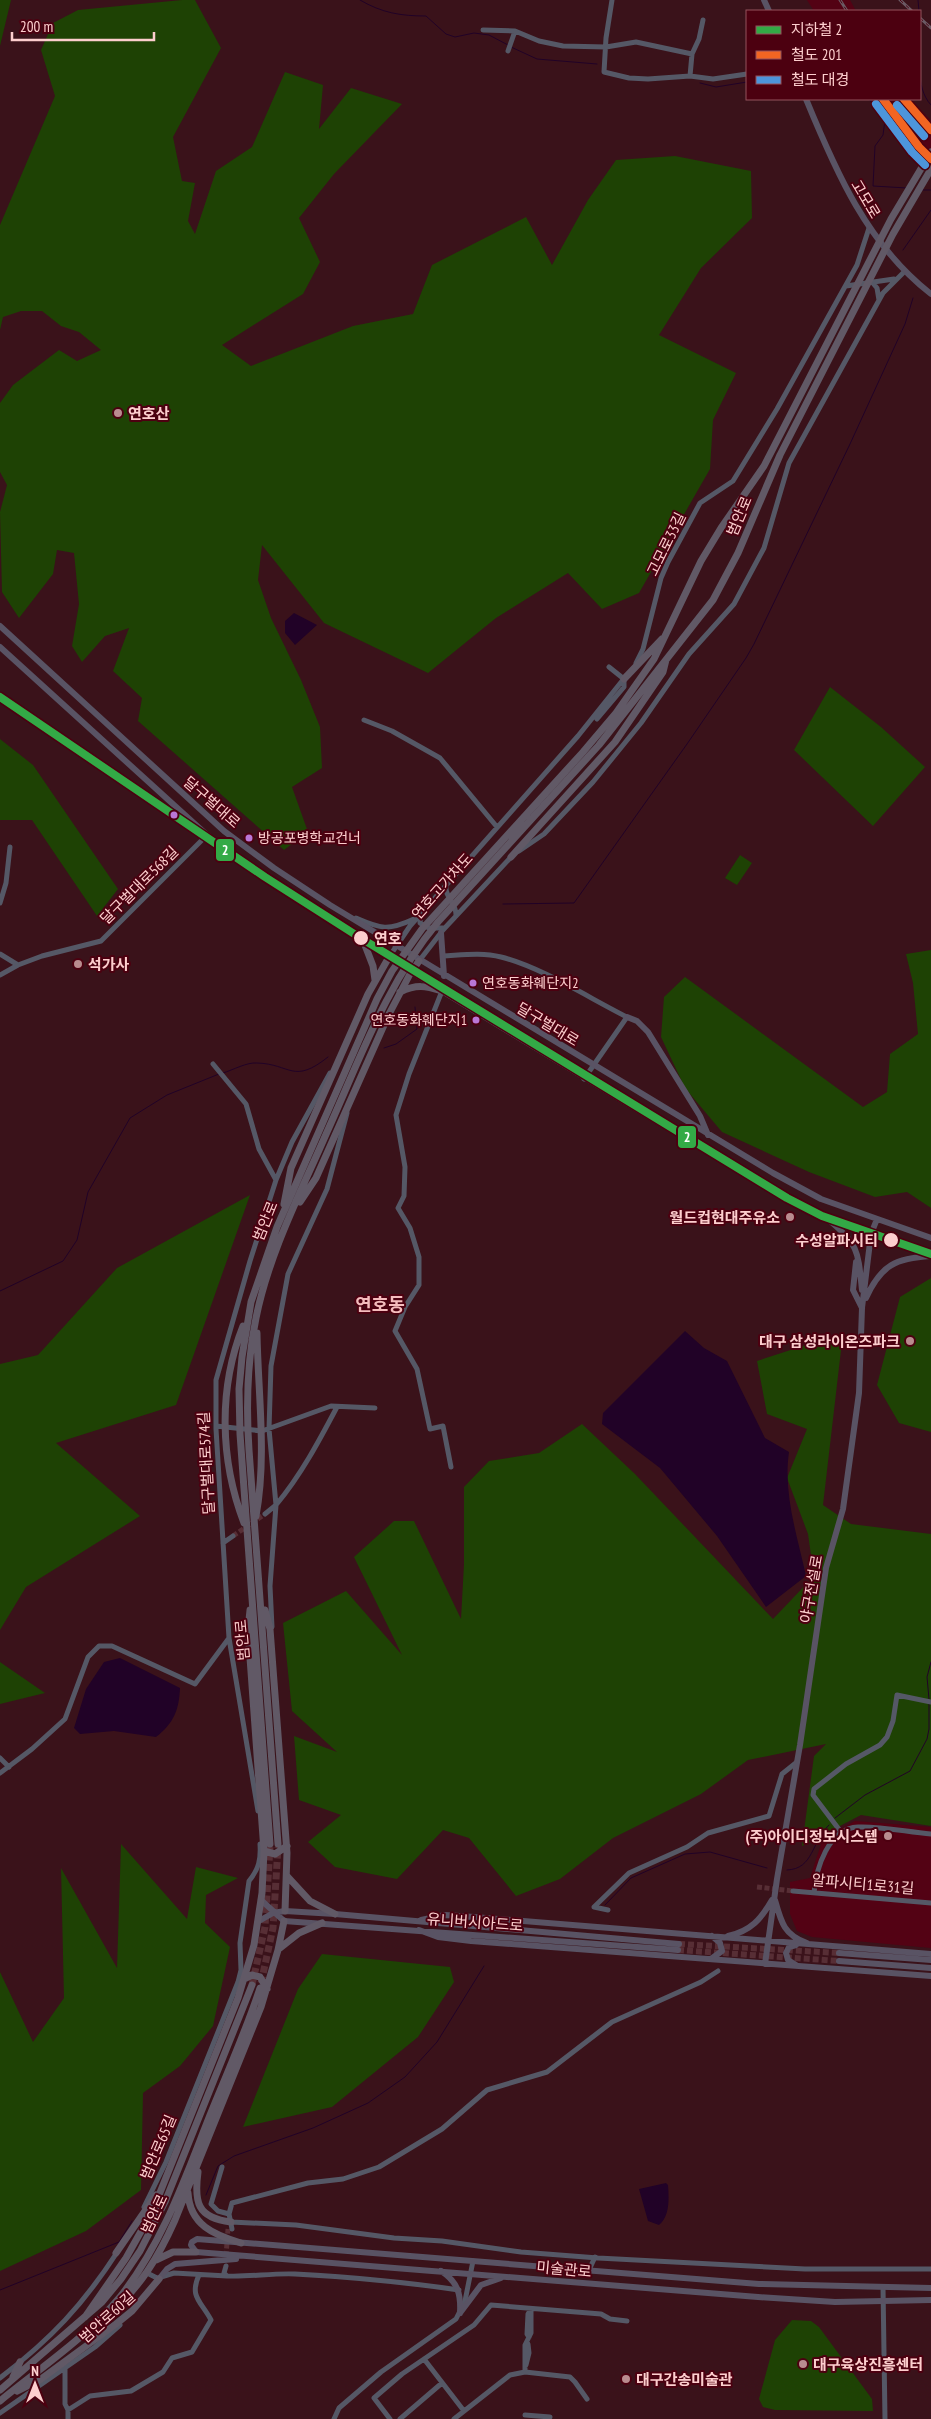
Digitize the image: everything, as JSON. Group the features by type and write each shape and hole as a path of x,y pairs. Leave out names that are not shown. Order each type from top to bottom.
{"highway":[{"name":"범안로","path":"514,834 603,729 654,659 669,632 701,561 721,528 764,466 891,219 931,152"},
{"name":"범안로","path":"514,834 609,734 713,600 726,577 780,455 890,239 931,168"},
{"path":"624,679 669,632"},
{"path":"511,857 615,742 663,672 666,659"},
{"name":"연호고가차도","path":"348,1072 384,985 410,944 438,910 514,834"},
{"path":"362,940 373,966 375,980"},
{"path":"284,1220 291,1168 375,980 389,956"},
{"path":"284,1220 316,1178 400,992 419,961"},
{"path":"400,992 423,985 442,991"},
{"name":"범안로","path":"243,1421 248,1433 260,1592 274,1844 247,1531 240,1434 243,1421 240,1375 264,1261 284,1220 348,1072"},
{"path":"247,1531 236,1502 224,1426 229,1371 236,1344 252,1315"},
{"path":"252,1315 262,1431 260,1496 255,1527"},
{"path":"85,2317 132,2248 150,2216 164,2185 244,1979 259,1921 264,1851 248,1630 252,1590"},
{"path":"260,1592 270,1629 286,1846 285,1911"},
{"path":"264,1851 275,1854 286,1846"},
{"path":"287,1876 310,1901 335,1914"},
{"path":"82,2335 125,2301 153,2262 168,2235 199,2162 278,1950 284,1921"},
{"path":"278,1950 287,1940 322,1923"},
{"path":"244,1979 252,1975 260,1977 265,1983 263,1989"},
{"name":"범안로","path":"0,2390 102,2302 121,2279 158,2217 252,1985"},
{"name":"범안로","path":"2,2400 82,2335 118,2298 158,2240 174,2206 263,1989"},
{"path":"199,2162 196,2188 200,2208 206,2215 230,2227"},
{"path":"116,2252 164,2185"},
{"path":"188,2190 191,2210 200,2224 216,2234 242,2243"},
{"path":"153,2262 173,2252 196,2252"},
{"path":"2,2400 41,2379 116,2324 135,2307 158,2279"},
{"path":"11,2381 20,2362"}],"main road":[{"name":"고모로","path":"806,100 834,166 868,228 906,271 931,294"},
{"name":"달구벌대로","path":"0,626 224,831 330,906 708,1135 820,1199 931,1238"},
{"name":"달구벌대로","path":"0,647 207,835 266,879 584,1079 764,1186 825,1217 931,1255"},
{"path":"443,930 444,976"},
{"path":"627,1017 637,1021 648,1032 700,1116 708,1135"},
{"path":"825,1217 850,1237 857,1254 863,1306"},
{"name":"야구전설로","path":"765,1964 826,1568 844,1508 859,1393 863,1306 871,1234 877,1219"},
{"path":"863,1306 878,1276 889,1265 911,1257 931,1255"},
{"path":"721,1937 753,1927 763,1917 774,1896"},
{"path":"774,1896 785,1929 796,1939 814,1945"},
{"path":"261,1900 272,1913 284,1921 285,1911"},
{"name":"유니버시아드로","path":"259,1921 272,1913 285,1911 335,1914 421,1920 679,1947 284,1921"},
{"path":"421,1920 445,1915 931,1954"},
{"path":"419,1930 438,1937 471,1941 931,1976"},
{"path":"710,1959 722,1951 720,1943 712,1936"},
{"path":"797,1944 789,1947 786,1953 788,1960 797,1966"},
{"path":"839,1953 931,1960"},
{"path":"839,1961 931,1968"},
{"name":"미술관로","path":"931,2288 758,2284 242,2243 195,2240 191,2245 196,2252 471,2272 509,2277 835,2302 931,2300"},
{"path":"158,2279 167,2269 175,2264 260,2257"},
{"path":"422,2269 428,2264 426,2257"},
{"path":"460,2313 481,2285 494,2279 509,2277 508,2270 510,2266 516,2264"},
{"path":"440,2270 451,2278 460,2290 460,2313"}],"street":[{"path":"612,0 604,72 629,78 690,76 713,79 746,74"},
{"path":"690,76 692,54 699,39 703,20"},
{"path":"483,30 515,31 539,41 563,46 606,47 636,42 692,54"},
{"path":"509,49 515,31"},
{"name":"고모로33길","path":"389,956 422,912 538,782 624,679 643,649 661,578 700,503 733,481 800,370 846,286 860,257 868,228"},
{"path":"419,961 443,930 511,857 544,834 593,782 641,722 689,654 734,604 764,548 789,463 879,300 896,278 906,271"},
{"path":"846,286 896,278"},
{"path":"872,282 877,288 879,300"},
{"path":"609,667 624,679"},
{"path":"364,720 392,731 440,758 497,827"},
{"name":"달구벌대로568길","path":"0,975 18,965 42,956 101,941 207,835"},
{"path":"0,903 6,883 10,848"},
{"path":"446,885 446,892 456,908 456,916"},
{"path":"330,906 378,928 399,926 417,918"},
{"path":"422,912 420,923 426,928 443,930"},
{"path":"0,954 18,965"},
{"path":"443,956 477,954 501,957 536,970 627,1017 584,1079"},
{"path":"442,991 409,1074 396,1115 405,1167 404,1196 398,1208 410,1228 419,1257 419,1286 405,1307 395,1331 417,1368 430,1429 443,1426 451,1467"},
{"name":"달구벌대로574길","path":"249,1881 261,1860 258,1810 229,1638 216,1426 216,1380 244,1280 276,1180 292,1142 343,1051"},
{"path":"214,1067 246,1104 259,1149 276,1180"},
{"path":"274,1683 270,1586 276,1505 269,1428 271,1366 288,1274 327,1189 351,1099"},
{"path":"216,1426 262,1431 331,1406 375,1408"},
{"path":"265,1514 276,1505 292,1485 315,1450 337,1406"},
{"path":"223,1543 234,1536"},
{"path":"0,1773 65,1719 88,1657 98,1646 112,1646 195,1684 229,1638"},
{"path":"841,1832 813,1795 814,1789 846,1764 880,1745 893,1721 897,1696 931,1702"},
{"path":"0,1758 8,1767"},
{"path":"608,1910 594,1907 629,1873 687,1847 708,1833 768,1816 782,1774 796,1762"},
{"path":"814,1893 817,1875 825,1854 841,1832 857,1827 931,1834"},
{"name":"범안로65길","path":"0,2378 71,2315 116,2252 146,2204 166,2162 238,1982 241,1970 240,1943 249,1881"},
{"name":"알파시티1로31길","path":"793,1891 931,1903"},
{"path":"718,1972 701,1982 612,2022 547,2072 487,2090 442,2129 380,2167 343,2179 308,2183 232,2203 229,2214 230,2227 296,2225 394,2238 442,2241 521,2252 595,2257 805,2269 931,2269"},
{"path":"222,2167 211,2204 218,2210 229,2214"},
{"path":"116,2252 123,2257"},
{"path":"589,2270 595,2257"},
{"path":"334,2419 339,2408 380,2372 451,2323 460,2313 465,2301 473,2261"},
{"path":"226,2276 227,2266"},
{"path":"149,2274 158,2279 174,2273 250,2277 293,2274 388,2281 460,2290"},
{"path":"68,2410 90,2396 131,2391 163,2372 172,2358 192,2352 211,2320 194,2294 194,2284 198,2275"},
{"name":"범안로60길","path":"0,2412 95,2347 138,2310 154,2289 158,2279"},
{"path":"883,2288 885,2419"},
{"path":"390,2419 374,2398 424,2359 478,2322 489,2306 497,2304 531,2309 601,2314 610,2320 627,2321"},
{"path":"525,2372 525,2345 528,2344 528,2337 531,2333 531,2309"},
{"path":"424,2359 464,2411"},
{"path":"65,2368 65,2404 68,2410 68,2419"},
{"path":"454,2419 506,2376 525,2372 570,2377 587,2399"},
{"path":"400,2419 442,2383"},
{"path":"525,2415 550,2417"}],"shaded area":[{"path":"807,0 850,0 855,10 813,10"},
{"path":"874,100 912,100 931,121 931,164"},
{"path":"294,613 317,625 295,645 285,633 285,621"},
{"path":"685,1331 704,1348 727,1361 765,1438 789,1452 789,1498 806,1576 766,1607 717,1536 660,1468 602,1424 603,1413"},
{"path":"120,1658 180,1688 174,1716 167,1727 156,1737 114,1731 80,1734 74,1728 86,1689 104,1662"},
{"path":"855,1821 931,1827 931,1948 812,1937 797,1931 790,1914 790,1882 810,1878 823,1838"},
{"path":"666,2183 669,2195 667,2212 659,2225 648,2221 639,2189"}],"green space":[{"path":"0,0 11,0 0,46"},
{"path":"195,0 221,48 173,137 182,181 195,183 188,221 195,234 216,171 252,147 285,72 323,85 319,129 351,88 402,104 334,174 299,218 320,262 303,294 222,345 251,366 353,326 413,314 432,265 526,217 552,265 588,200 616,160 675,156 751,171 752,218 701,268 659,335 736,373 713,420 710,469 639,593 602,609 568,573 496,618 428,673 324,623 262,545 258,580 271,618 301,680 320,727 322,768 292,787 308,832 284,850 138,721 142,698 113,671 129,628 105,636 82,662 72,646 79,604 74,553 57,550 53,574 19,618 2,592 0,512 7,485 0,472 0,403 13,385 59,350 77,361 101,350 79,332 61,326 42,311 21,311 3,317 0,330 0,225 55,96 41,50 53,23 78,10"},
{"path":"830,687 881,727 925,767 873,826 794,750"},
{"path":"0,739 33,765 118,889 97,916 32,820 0,820"},
{"path":"740,855 752,863 737,885 725,878"},
{"path":"931,950 931,1208 907,1192 875,1197 809,1172 722,1132 685,1088 661,1037 664,997 685,977 863,1107 887,1092 890,1054 918,1034 913,983 906,954"},
{"path":"250,1195 176,1405 56,1443 140,1516 26,1587 0,1630 0,1364 38,1355 117,1268"},
{"name":"대구 삼성라이온즈파크","path":"931,1278 931,1432 899,1423 877,1385 900,1297"},
{"path":"843,1333 823,1505 851,1524 931,1534 931,1826 861,1815 802,1846 814,1756 826,1744 748,1760 701,1794 613,1838 560,1879 516,1896 469,1838 443,1830 397,1879 335,1867 308,1842 341,1815 299,1800 294,1736 337,1752 292,1711 283,1623 346,1591 402,1655 354,1557 394,1521 414,1521 461,1619 464,1564 464,1487 489,1461 539,1453 582,1424 635,1474 773,1619 814,1576 808,1534 787,1478 807,1429 767,1414 757,1361"},
{"path":"0,1662 45,1693 0,1704"},
{"path":"121,1844 187,1919 196,1867 238,1878 206,1895 205,1923 230,1947 213,2026 180,2066 143,2093 141,2190 86,2231 0,2271 0,1972 33,2042 64,1998 61,1868 117,1968"},
{"path":"322,1954 450,1967 454,1982 418,2037 332,2107 243,2127 298,1989"},
{"path":"792,2320 811,2321 819,2327 872,2399 873,2411 775,2410 763,2407 759,2399 775,2340"}],"waterway":[{"path":"360,0 392,13 426,16 446,34 455,37 474,33 489,35 508,45"},
{"path":"918,0 919,10"},
{"path":"511,47 537,59 597,64"},
{"path":"700,83 716,87 746,82"},
{"path":"921,84 926,98 931,105"},
{"path":"870,100 885,120 883,135 875,146 873,186 907,188"},
{"path":"923,190 931,190"},
{"path":"903,250 931,210"},
{"path":"503,904 574,903 746,658 850,444 905,324 913,298"},
{"path":"384,1048 396,1044 417,1029 415,1007"},
{"path":"223,1073 253,1063 268,1064 292,1071 307,1070 328,1057"},
{"path":"0,1291 63,1261 77,1240 88,1192 130,1118 167,1095 219,1074"},
{"path":"929,1699 927,1677 931,1662"},
{"path":"835,1818 865,1795 910,1771 927,1739 929,1703"},
{"path":"787,1870 796,1868 807,1860 829,1825"},
{"path":"605,1905 631,1878 685,1854 710,1852 767,1868"},
{"path":"206,2195 218,2166 234,2156 313,2128 368,2103 405,2077 437,2042 484,1966"},
{"path":"0,2290 119,2242 132,2221"}],"tunnel":[{"path":"233,1536 265,1514"},
{"path":"252,1985 265,1927 270,1847"},
{"path":"261,1983 273,1928 278,1847"},
{"path":"757,1887 793,1891"},
{"path":"679,1944 839,1953"},
{"path":"678,1950 839,1961"},
{"path":"226,2256 228,2229"}],"railway":[{"path":"840,0 846,10"},
{"path":"900,0 911,10"},
{"path":"921,19 931,28"},
{"path":"909,100 931,125"}],"metro line":[{"name":"2","path":"0,697 265,877 359,937 787,1198 822,1216 931,1254"}],"rail line":[{"name":"201","path":"884,100 919,147 931,159"},
{"name":"201","path":"905,100 931,130"},
{"name":"대경","path":"876,104 912,152 925,165"},
{"name":"대경","path":"897,105 924,136"}],"place":[{"name":"연호산","path":"118,413"},
{"name":"방공포병학교건너","path":"249,838"},
{"name":"연호","path":"361,938"},
{"name":"석가사","path":"78,964"},
{"name":"연호동화훼단지2","path":"473,983"},
{"name":"연호동화훼단지1","path":"476,1020"},
{"name":"월드컵현대주유소","path":"790,1217"},
{"name":"수성알파시티","path":"891,1240"},
{"name":"대구 삼성라이온즈파크","path":"910,1341"},
{"name":"(주)아이디정보시스템","path":"888,1836"},
{"name":"대구육상진흥센터","path":"803,2364"},
{"name":"대구간송미술관","path":"626,2379"}],"district":[{"name":"연호동","path":"380,1304"}]}
